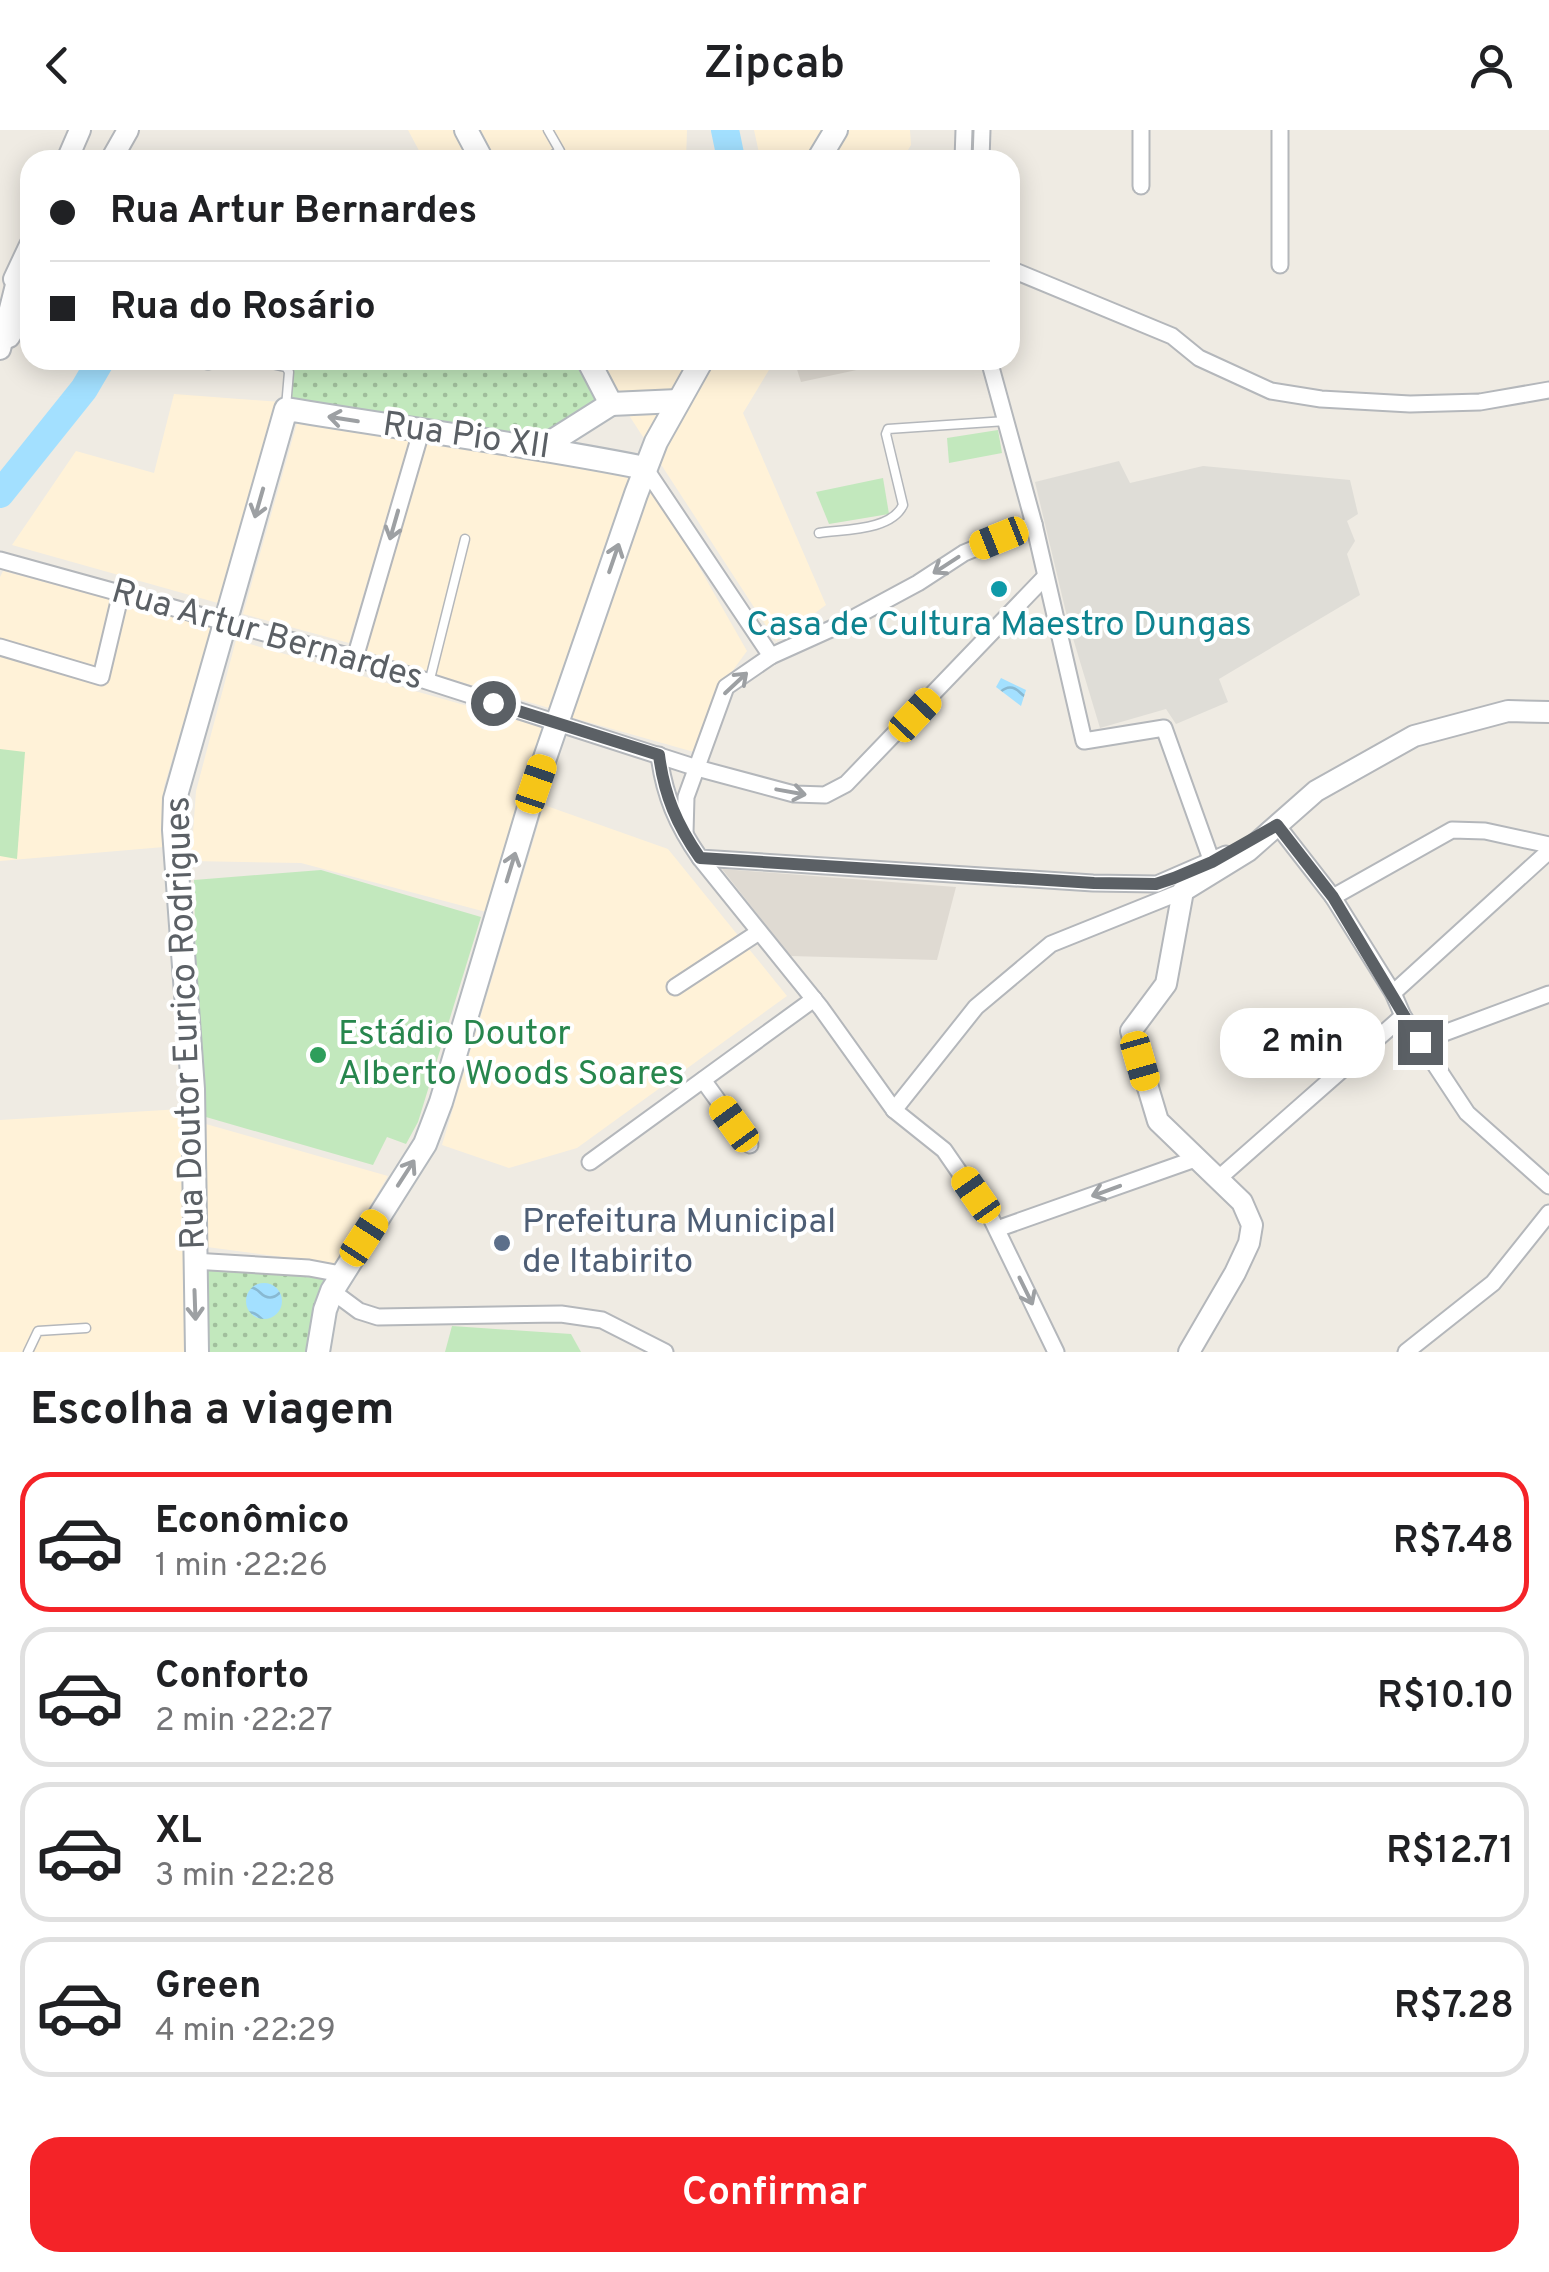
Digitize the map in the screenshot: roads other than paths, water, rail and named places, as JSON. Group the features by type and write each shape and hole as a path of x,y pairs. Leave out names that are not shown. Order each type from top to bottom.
{"main road":[{"path":"593,370 611,404"},
{"path":"318,1352 324,1310 336,1282 425,1144 557,724 645,468 696,370"},
{"path":"543,447 611,404 678,401"},
{"name":"Rua Pio XII","path":"286,409 543,447 645,468"},
{"name":"Rua Doutor Eurico Rodrigues","path":"197,1352 193,1089 174,799 286,409"}],"street":[{"path":"1141,130 1141,186"},
{"path":"1280,130 1280,266"},
{"path":"0,302 20,268"},
{"path":"0,350 20,268"},
{"path":"1020,273 1172,336 1200,358 1271,391 1410,404 1480,402 1549,390"},
{"path":"0,350 20,318"},
{"path":"992,370 1034,524 1084,741 1164,728 1212,862"},
{"path":"354,658 422,432"},
{"path":"645,468 771,656"},
{"path":"685,838 686,797 726,687 771,656 842,624 918,583 964,552 1034,524"},
{"name":"Rua Artur Bernardes","path":"4,561 354,658 697,768 794,794 826,795 846,784 1044,578"},
{"path":"0,647 101,677 121,593"},
{"path":"894,1110 976,1007 1051,944 1183,891 1248,851 1316,791 1414,736 1508,711 1549,712"},
{"path":"659,755 663,791 685,838 818,1003 894,1110 944,1150 997,1230 1056,1352"},
{"path":"700,858 1156,884 1212,862 1277,825"},
{"path":"1277,825 1333,897 1467,1114 1549,1186"},
{"path":"1333,897 1452,830 1485,831 1549,848"},
{"path":"1393,994 1549,848"},
{"path":"1183,891 1166,984 1131,1031 1158,1121 1242,1202 1252,1225 1236,1274 1189,1352"},
{"path":"675,987 758,932"},
{"path":"1420,1042 1549,994"},
{"path":"590,1162 702,1080 818,1003"},
{"path":"1219,1178 1403,1016"},
{"path":"702,1080 750,1146"},
{"path":"997,1230 1198,1158"},
{"path":"1406,1352 1493,1283 1549,1213"},
{"path":"193,1261 309,1268 336,1282 359,1311 378,1317 561,1314 602,1320 665,1352"},
{"path":"1426,1352 1434,1330"}],"lane":[{"path":"286,409 288,370"},
{"path":"819,533 886,522 899,513 903,505 888,429 1006,421"},
{"path":"429,683 465,539"},
{"path":"28,1352 38,1331 86,1328"}],"water":[{"path":"1001,678 1026,690 1021,706 996,687"},
{"path":"264,1283 276,1289 282,1301 276,1313 264,1319 252,1313 246,1301 252,1289"}],"waterway":[{"path":"725,130 729,150"},
{"path":"0,494 95,370"}],"place":[{"name":"Casa de Cultura Maestro Dungas","path":"999,589"},
{"name":"Estádio Doutor Alberto Woods Soares","path":"318,1055"},
{"name":"Prefeitura Municipal de Itabirito","path":"502,1243"}]}
